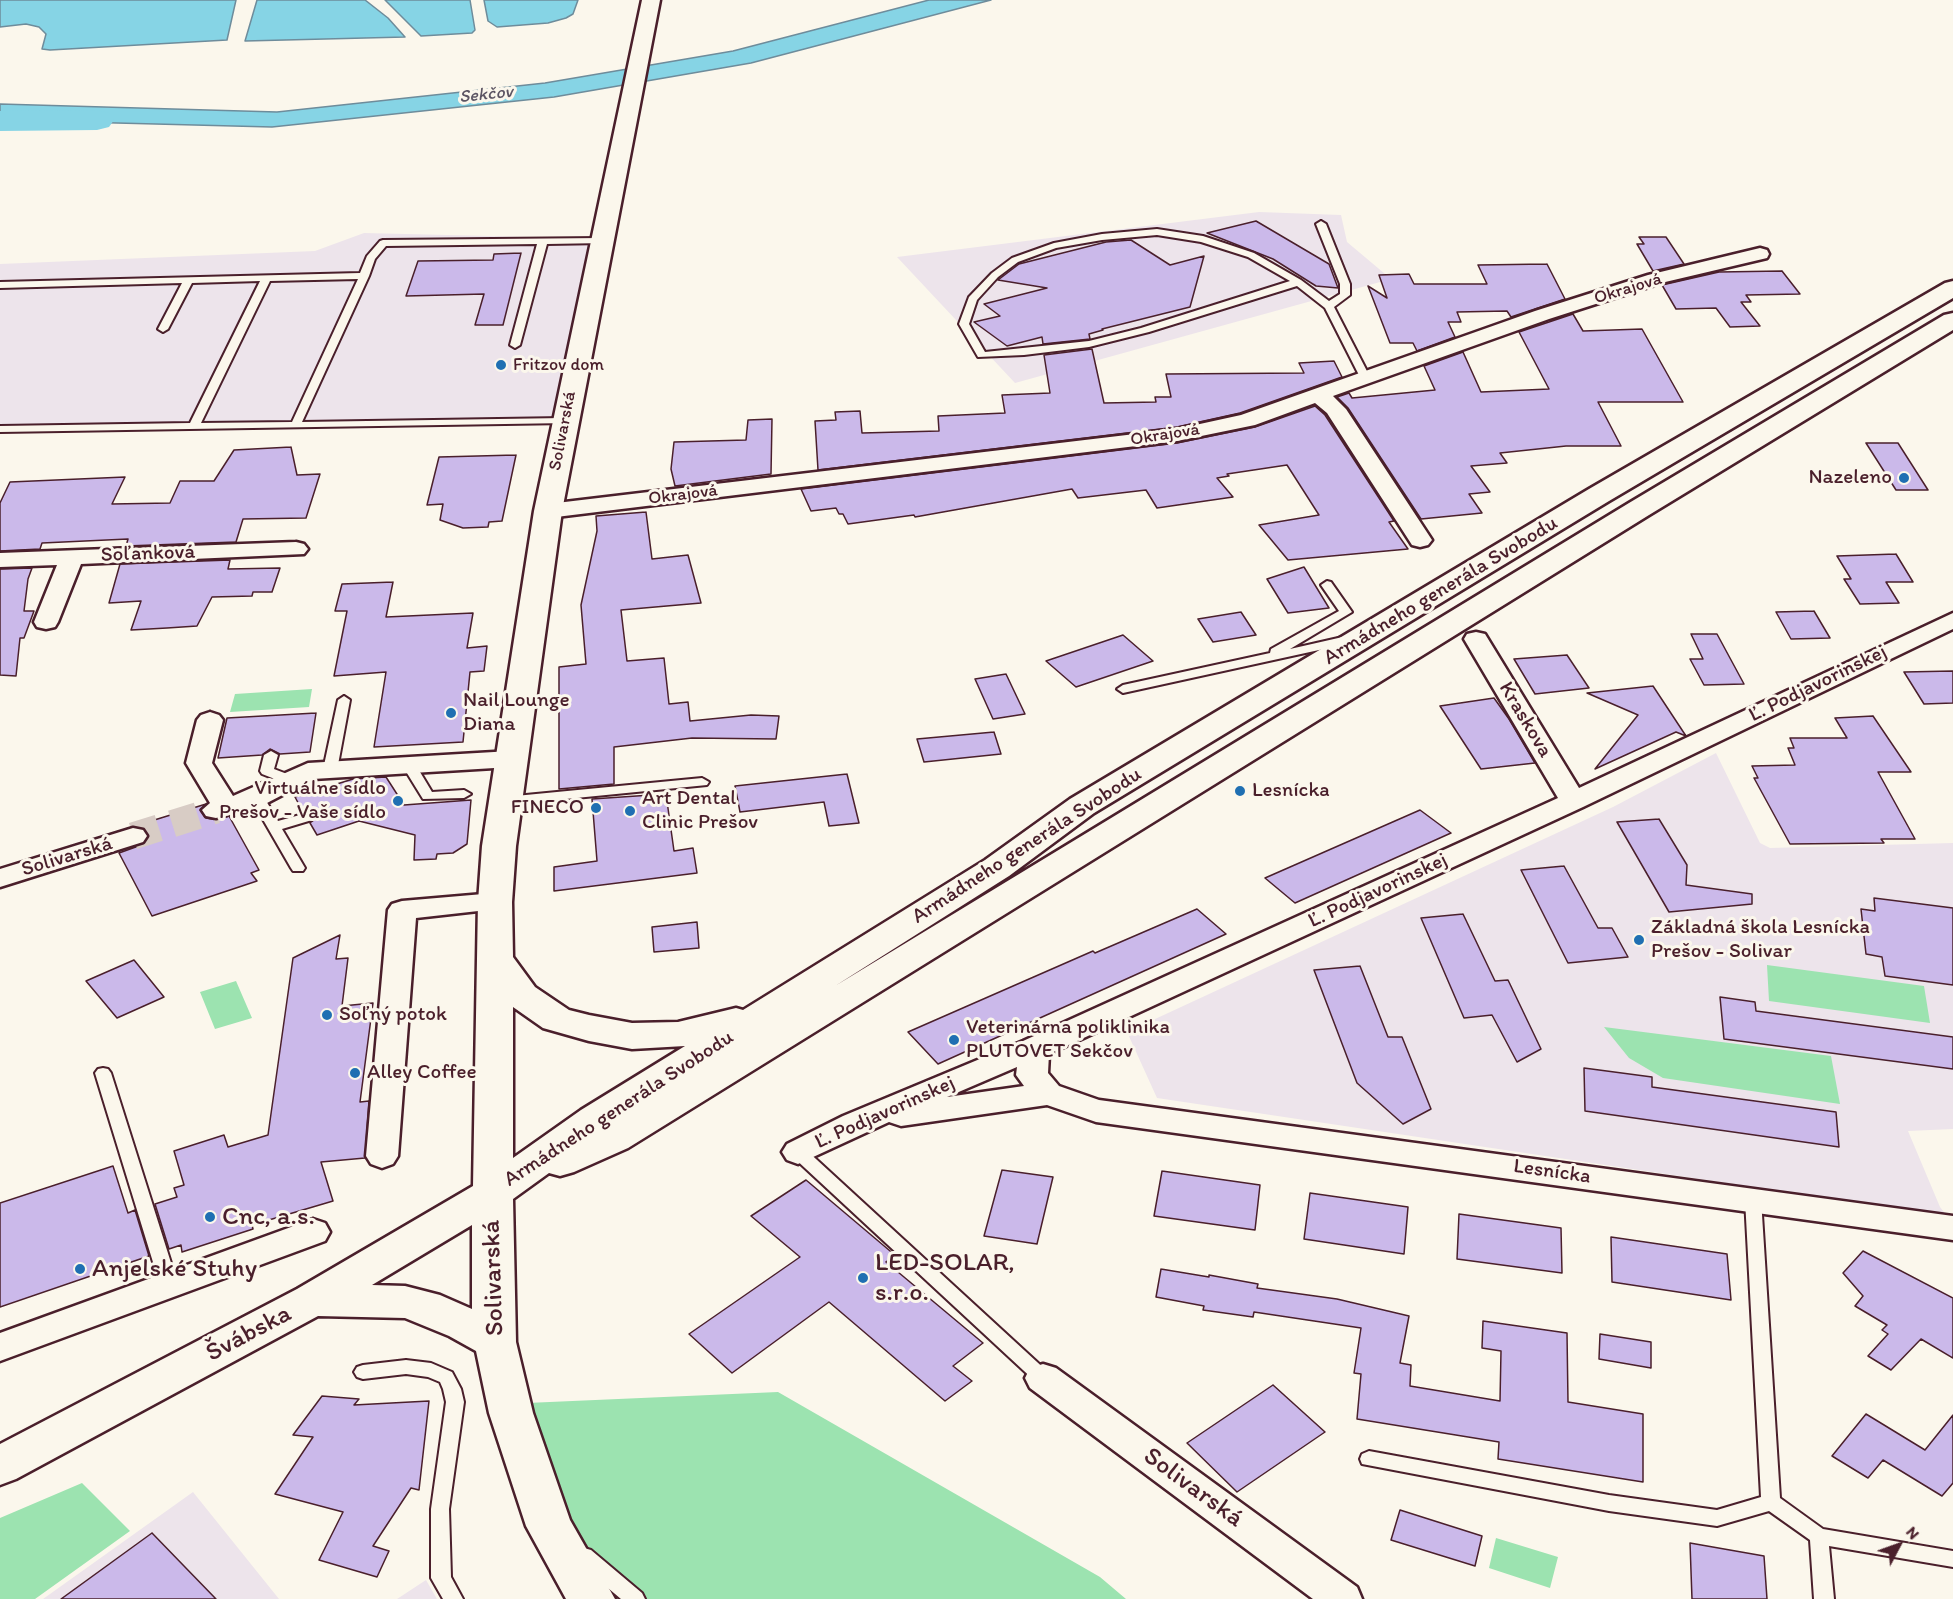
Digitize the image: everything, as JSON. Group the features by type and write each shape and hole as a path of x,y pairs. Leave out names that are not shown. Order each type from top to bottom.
{"street":[{"name":"Solivarská","path":"591,1599 549,1526 511,1413 495,1342 492,1193 495,902 505,801 548,510 564,421 633,99 651,0"},
{"path":"1694,249 1708,267"},
{"name":"Okrajová","path":"548,510 1177,435 1247,420 1552,312 1655,279 1760,254"},
{"name":"Armádneho generála Svobodu","path":"492,1193 595,1120 997,868 1082,806 1370,635 1599,495 1953,288"},
{"name":"Armádneho generála Svobodu","path":"492,1193 614,1138 1478,610 1639,509 1939,332 1953,320"},
{"path":"1320,396 1335,409 1420,540"},
{"name":"Soľanková","path":"0,560 297,549"},
{"path":"46,622 72,557"},
{"name":"Ľ. Podjavorinskej","path":"798,1152 865,1120 1034,1048 1573,801 1953,620"},
{"name":"Kraskova","path":"1476,639 1573,801"},
{"path":"210,720 199,763 221,808 257,797 308,771 511,759"},
{"name":"Solivarská","path":"0,878 133,836"},
{"path":"382,1156 402,910 495,902"},
{"path":"495,959 522,996 556,1019 589,1028 632,1036 678,1035 761,1016"},
{"path":"1034,1048 1032,1075 1048,1094"},
{"path":"865,1120 1048,1094"},
{"name":"Lesnícka","path":"1048,1094 1096,1111 1953,1227"},
{"name":"Švábska","path":"0,1466 312,1300 492,1193"},
{"path":"0,1347 314,1232"},
{"path":"312,1300 405,1302 445,1316 495,1342"},
{"name":"Solivarská","path":"1043,1378 1343,1599"}],"lane":[{"path":"1321,224 1346,284 1345,295 1329,306"},
{"path":"1298,282 1145,330 1089,344 982,355 964,324 972,299 995,275 1015,260 1054,246 1102,237 1157,232 1203,239 1251,255 1298,282 1329,306 1366,379"},
{"path":"515,345 543,241"},
{"path":"296,424 364,276 370,258 383,243 602,241"},
{"path":"0,285 364,276"},
{"path":"194,426 267,278"},
{"path":"163,329 189,280"},
{"path":"0,429 564,421"},
{"path":"1263,659 1346,612 1327,585"},
{"path":"1123,689 1370,635"},
{"path":"330,770 344,700"},
{"path":"270,754 267,771 290,780"},
{"path":"409,765 428,796 464,794"},
{"path":"505,801 702,782"},
{"path":"257,797 298,868"},
{"path":"274,827 307,817"},
{"path":"103,1073 169,1285"},
{"path":"798,1152 1043,1378"},
{"path":"1753,1199 1771,1502"},
{"path":"363,1372 406,1367 431,1370 446,1377 453,1389 454,1402 440,1520 441,1578 453,1599"},
{"path":"1369,1459 1609,1503 1717,1518 1771,1502"},
{"path":"1771,1502 1819,1536 1953,1559"},
{"path":"549,1526 635,1599"},
{"path":"1819,1536 1824,1599"}],"shaded area":[{"path":"1259,212 1341,215 1347,242 1391,279 1015,383 897,257"},
{"path":"364,233 572,238 612,235 554,424 0,432 0,264 315,251"},
{"name":"Základná škola Lesnícka Prešov - Solivar","path":"1716,753 1760,843 1770,848 1953,843 1953,1129 1908,1131 1940,1207 1947,1216 1157,1098 1127,1032 1613,807"},
{"path":"193,1492 279,1599 43,1599"},
{"path":"426,1580 437,1599 397,1599"}],"green space":[{"path":"312,689 309,707 230,712 235,694"},
{"path":"1767,965 1924,986 1930,1023 1769,1001"},
{"path":"236,981 252,1018 215,1029 200,992"},
{"path":"1604,1027 1831,1056 1840,1104 1663,1078 1629,1058"},
{"path":"778,1392 1100,1577 1126,1599 609,1599 504,1404"},
{"path":"82,1483 130,1531 35,1599 0,1599 0,1518"},
{"path":"1496,1538 1558,1557 1550,1588 1489,1568"}],"water":[{"path":"0,0 236,0 227,40 50,50 42,49 46,34 39,27 26,24 0,27"},
{"path":"257,0 365,0 388,18 405,37 245,41"},
{"path":"385,0 470,0 475,30 472,33 421,36"},
{"path":"484,0 578,0 573,14 566,18 548,23 497,27 488,21"},
{"path":"929,0 991,0 751,63 554,97 272,127 0,120 0,104 277,112 545,83 733,51"}],"building":[{"path":"1256,221 1329,264 1338,288 1316,286 1273,259 1207,233"},
{"path":"1639,237 1666,237 1684,264 1653,271 1637,244 1644,244"},
{"path":"1131,240 1170,265 1204,256 1190,307 1102,329 1089,334 1090,339 1043,344 1042,337 1007,346 974,322 1000,316 984,304 1047,288 998,280 1019,264 1106,242"},
{"path":"521,253 503,325 475,325 484,294 406,296 418,261 493,260 494,254"},
{"path":"1547,264 1565,299 1511,317 1507,311 1457,312 1461,322 1448,322 1455,337 1417,351 1413,343 1390,343 1368,286 1387,298 1379,275 1409,274 1414,284 1487,284 1478,265"},
{"path":"1782,271 1800,294 1746,295 1751,302 1741,302 1760,326 1730,327 1716,308 1676,309 1662,285 1719,272"},
{"path":"1573,314 1583,331 1642,329 1683,402 1598,402 1621,446 1566,446 1500,453 1507,463 1471,466 1490,492 1469,494 1482,513 1421,519 1348,408 1337,397 1349,393 1352,398 1435,390 1424,366 1463,352 1481,392 1549,389 1519,332"},
{"path":"1092,349 1104,403 1156,402 1155,397 1171,397 1166,374 1304,373 1299,363 1334,361 1342,377 1240,413 1177,427 818,470 815,421 836,420 835,412 860,411 862,433 939,431 938,416 1005,413 1002,395 1050,393 1044,355"},
{"path":"1315,406 1325,415 1394,521 1389,522 1408,549 1288,560 1259,525 1319,515 1287,465 1227,474 1229,476 1217,478 1233,497 1157,508 1146,490 1078,498 1072,489 915,517 914,515 848,524 843,514 839,514 836,508 811,511 801,489 1177,443 1255,427"},
{"path":"772,419 771,474 675,486 671,469 674,442 746,440 748,420"},
{"name":"Nazeleno","path":"1866,443 1898,443 1928,490 1896,490"},
{"path":"291,447 297,475 320,474 306,518 243,519 236,542 126,546 128,539 42,543 40,549 0,551 0,503 10,482 125,477 112,504 170,503 180,481 214,481 234,450"},
{"path":"516,455 502,521 489,522 488,527 463,528 440,520 443,504 427,505 439,457"},
{"path":"646,512 652,559 688,555 701,603 621,610 627,661 664,658 669,704 688,702 690,721 751,715 779,716 776,739 692,738 614,747 614,784 559,789 559,667 586,664 581,605 597,531 596,516"},
{"path":"1896,554 1913,582 1886,582 1899,603 1860,604 1844,579 1851,579 1837,556"},
{"path":"230,560 228,569 280,568 272,592 253,592 252,596 212,597 197,626 131,630 141,601 109,603 120,564"},
{"path":"1304,567 1329,608 1288,613 1267,579"},
{"path":"32,568 28,579 24,611 34,611 24,638 20,638 16,676 0,675 0,569"},
{"path":"393,582 386,617 473,613 467,648 487,646 484,671 470,672 463,742 374,747 386,672 334,676 347,611 335,611 342,584"},
{"path":"1814,611 1830,638 1791,639 1776,612"},
{"path":"1241,612 1256,635 1213,642 1198,619"},
{"path":"1691,634 1717,634 1744,684 1704,685 1690,659 1703,659"},
{"path":"1123,635 1153,661 1076,687 1046,661"},
{"path":"1567,655 1589,688 1535,694 1514,659"},
{"path":"1953,671 1953,703 1924,704 1904,672"},
{"path":"1006,674 1025,714 993,719 975,679"},
{"path":"1653,686 1686,736 1676,732 1595,769 1638,715 1587,693"},
{"path":"1494,698 1535,763 1481,769 1440,706"},
{"path":"316,713 310,752 280,754 270,749 262,755 218,758 227,718"},
{"path":"1873,716 1911,772 1878,772 1915,839 1881,839 1884,843 1790,844 1754,778 1758,778 1752,766 1795,765 1788,748 1794,748 1790,738 1847,738 1835,718"},
{"path":"994,732 1001,754 924,762 917,739"},
{"path":"847,774 859,823 829,826 824,802 740,812 735,786"},
{"path":"386,777 404,805 471,800 467,844 453,853 437,854 436,859 414,860 415,835 359,821 317,835 310,823 316,816 308,811 303,812 295,797 353,779"},
{"path":"666,794 674,851 693,848 697,873 554,891 554,867 597,861 592,799"},
{"path":"206,804 200,810 206,818 217,820 229,816 259,870 251,873 257,881 152,916 119,853 144,844 149,837 145,829 135,826"},
{"path":"1420,810 1451,833 1295,903 1265,878"},
{"path":"1659,819 1687,865 1686,885 1752,894 1752,904 1669,912 1617,822"},
{"path":"1564,866 1598,928 1612,928 1628,957 1568,963 1521,870"},
{"path":"1874,898 1953,908 1953,985 1885,976 1882,957 1866,954 1861,909 1875,911"},
{"path":"1197,909 1226,934 938,1064 908,1032 1093,951 1095,953"},
{"path":"1463,914 1495,981 1508,980 1541,1049 1517,1062 1492,1015 1464,1018 1421,918"},
{"path":"697,922 699,948 654,952 652,927"},
{"path":"340,935 336,959 348,958 342,1006 373,1003 360,1102 369,1101 365,1158 321,1162 333,1201 252,1225 253,1229 182,1252 181,1245 169,1249 155,1204 177,1197 174,1188 184,1185 174,1151 224,1135 228,1147 268,1135 293,958"},
{"path":"134,960 164,997 117,1018 86,981"},
{"path":"1360,966 1388,1037 1402,1037 1431,1109 1403,1124 1357,1083 1314,970"},
{"path":"1720,997 1755,1002 1756,1011 1953,1037 1953,1069 1724,1039"},
{"path":"1584,1068 1652,1077 1652,1087 1836,1112 1839,1147 1585,1111"},
{"path":"113,1166 128,1213 135,1210 149,1256 0,1307 0,1203"},
{"path":"1002,1170 1053,1177 1037,1244 984,1236"},
{"path":"1162,1171 1260,1185 1255,1230 1154,1216"},
{"path":"806,1180 896,1256 886,1262 983,1343 953,1366 972,1381 945,1401 829,1302 732,1373 689,1334 800,1257 751,1216"},
{"path":"1310,1193 1408,1207 1404,1254 1304,1239"},
{"path":"1459,1214 1561,1228 1562,1273 1457,1259"},
{"path":"1611,1237 1727,1254 1731,1300 1612,1282"},
{"path":"1863,1251 1953,1298 1953,1358 1921,1339 1891,1370 1868,1356 1888,1334 1882,1330 1887,1325 1855,1306 1863,1296 1843,1273"},
{"path":"1161,1269 1258,1284 1257,1288 1337,1299 1409,1316 1400,1363 1411,1365 1410,1386 1500,1401 1501,1351 1482,1348 1483,1321 1567,1333 1568,1402 1643,1414 1643,1482 1498,1459 1499,1442 1357,1419 1361,1374 1354,1373 1361,1328 1254,1312 1253,1317 1203,1310 1204,1306 1156,1297"},
{"path":"1600,1334 1651,1342 1651,1368 1599,1359"},
{"path":"1273,1385 1325,1432 1237,1492 1187,1443"},
{"path":"322,1396 359,1399 354,1405 429,1401 419,1490 411,1488 373,1546 389,1551 377,1577 319,1560 343,1512 275,1494 313,1437 293,1435"},
{"path":"1866,1414 1925,1450 1953,1415 1953,1483 1942,1496 1883,1460 1868,1478 1832,1456"},
{"path":"1400,1510 1482,1536 1475,1566 1391,1540"},
{"path":"152,1533 216,1599 61,1599"},
{"path":"1690,1543 1764,1556 1767,1599 1692,1599"}],"waterway":[{"name":"Sekčov","path":"0,121 97,120"}],"tunnel":[{"path":"133,836 216,810"}],"place":[{"name":"Fritzov dom","path":"501,365"},
{"name":"Nazeleno","path":"1904,478"},
{"name":"Nail Lounge Diana","path":"451,713"},
{"name":"Lesnícka","path":"1240,791"},
{"name":"Virtuálne sídlo Prešov - Vaše sídlo","path":"398,801"},
{"name":"FINECO","path":"596,808"},
{"name":"Art Dental Clinic Prešov","path":"630,811"},
{"name":"Základná škola Lesnícka Prešov - Solivar","path":"1639,940"},
{"name":"Soľný potok","path":"327,1015"},
{"name":"Veterinárna poliklinika PLUTOVET Sekčov","path":"954,1040"},
{"name":"Alley Coffee","path":"355,1073"},
{"name":"Cnc, a.s.","path":"210,1217"},
{"name":"Anjelské Stuhy","path":"80,1269"},
{"name":"LED-SOLAR, s.r.o.","path":"863,1278"}]}
